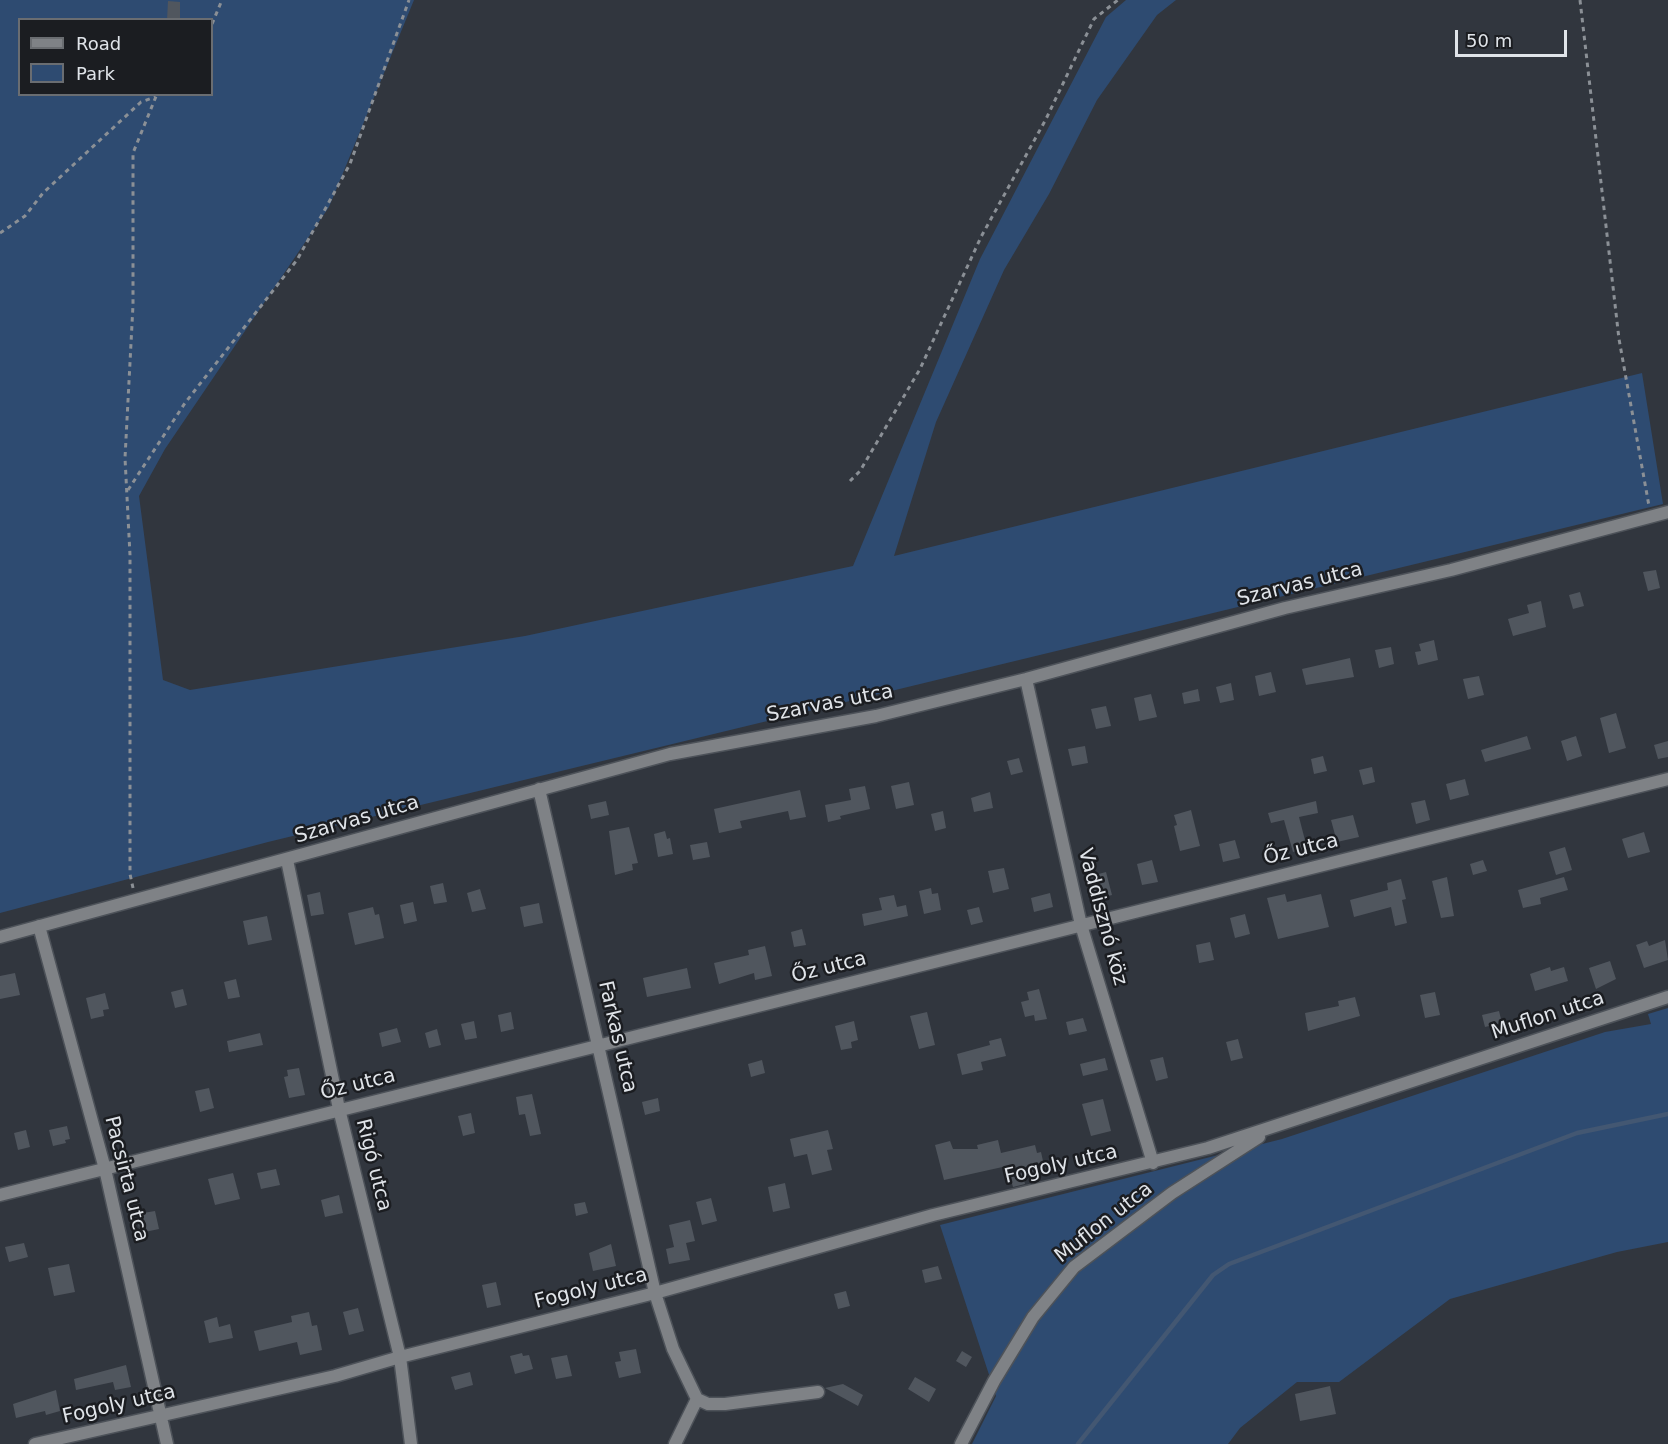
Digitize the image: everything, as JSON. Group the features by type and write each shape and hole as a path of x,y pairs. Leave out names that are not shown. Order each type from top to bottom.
{"street":[{"name":"Szarvas utca","path":"0,937 670,754 876,716 1026,679 1285,608 1451,570 1668,512"},
{"name":"Vaddisznó köz","path":"1026,679 1081,925 1153,1163"},
{"name":"Őz utca","path":"0,1195 1668,779"},
{"name":"Farkas utca","path":"539,789 600,1046 655,1293 673,1349 697,1399"},
{"name":"Rigó utca","path":"287,860 339,1109 400,1357 411,1444"},
{"name":"Pacsirta utca","path":"39,926 105,1168 167,1444"},
{"name":"Muflon utca","path":"1153,1163 1270,1129 1668,997"},
{"name":"Muflon utca","path":"962,1444 994,1381 1033,1317 1074,1267 1172,1193 1270,1129"},
{"name":"Fogoly utca","path":"35,1444 335,1376 400,1357 655,1293 933,1215 1153,1163"},
{"path":"675,1444 697,1399 708,1404 725,1404 818,1392"}],"path":[{"path":"213,22 222,0"},
{"path":"127,492 186,403 297,260 350,164 409,0"},
{"path":"850,481 861,471 920,369 981,237 1046,120 1094,19 1118,0"},
{"path":"1580,0 1619,339 1651,516"},
{"path":"0,233 25,216 56,180 141,102 154,96"},
{"path":"137,898 130,873 130,578 125,458 133,305 133,153 156,96"}],"green space":[{"path":"0,0 414,0 329,207 165,449 139,496 163,680 190,690 525,636 853,566 980,259 1106,17 1126,0 1176,0 1157,15 1097,100 1049,194 1004,270 936,422 894,556 1642,373 1663,504 268,842 0,913"},
{"path":"1668,1008 1668,1242 1617,1252 1450,1299 1339,1382 1297,1382 1240,1428 1228,1444 972,1444 996,1396 940,1225 1282,1139 1605,1032 1651,1024 1648,1014"}],"building":[{"path":"168,1 180,2 180,18 167,18"},
{"path":"1656,570 1660,588 1648,591 1643,572"},
{"path":"1580,592 1584,606 1573,609 1569,595"},
{"path":"1541,601 1546,627 1513,636 1508,619 1529,613 1527,605"},
{"path":"1434,640 1438,660 1418,665 1415,652 1421,651 1419,644"},
{"path":"1391,647 1394,664 1379,668 1375,650"},
{"path":"1350,658 1354,677 1306,685 1302,669"},
{"path":"1271,672 1276,692 1259,696 1255,676"},
{"path":"1479,676 1484,695 1468,699 1463,679"},
{"path":"1231,683 1234,700 1220,703 1216,687"},
{"path":"1198,689 1200,701 1184,704 1182,693"},
{"path":"1151,694 1157,717 1139,721 1134,698"},
{"path":"1106,706 1111,726 1096,729 1091,709"},
{"path":"1616,713 1626,748 1609,753 1600,718"},
{"path":"1527,736 1531,749 1485,762 1481,750"},
{"path":"1576,736 1582,756 1567,761 1561,741"},
{"path":"1668,741 1668,757 1658,759 1654,745"},
{"path":"1085,746 1088,763 1072,766 1068,749"},
{"path":"1323,756 1327,771 1314,774 1311,759"},
{"path":"1019,758 1023,772 1011,775 1007,761"},
{"path":"1372,767 1375,782 1363,785 1359,770"},
{"path":"1465,779 1469,795 1450,800 1446,784"},
{"path":"909,782 914,805 896,809 891,786"},
{"path":"865,786 870,809 840,816 841,819 828,822 825,805 851,800 849,789"},
{"path":"800,790 806,817 790,820 788,811 740,821 742,828 719,833 714,809"},
{"path":"990,792 993,808 974,812 971,798"},
{"path":"1425,800 1430,820 1416,824 1411,803"},
{"path":"606,801 609,815 591,819 588,805"},
{"path":"1316,801 1318,813 1299,817 1307,848 1293,852 1284,820 1271,823 1268,813"},
{"path":"1191,810 1200,846 1180,851 1174,826 1177,825 1174,815"},
{"path":"943,811 946,828 935,831 931,814"},
{"path":"1353,815 1359,837 1337,842 1331,820"},
{"path":"629,827 638,863 632,864 633,870 615,875 609,831"},
{"path":"665,831 667,839 670,838 673,854 658,857 654,834"},
{"path":"1644,832 1650,852 1628,858 1622,839"},
{"path":"1235,840 1240,858 1223,862 1219,844"},
{"path":"707,842 710,857 693,860 690,845"},
{"path":"1565,847 1572,870 1556,875 1549,852"},
{"path":"1152,860 1158,882 1142,885 1137,864"},
{"path":"1483,860 1487,871 1473,875 1470,864"},
{"path":"1004,868 1009,889 993,893 988,871"},
{"path":"1106,872 1112,895 1096,899 1091,876"},
{"path":"1447,877 1454,916 1441,918 1432,881"},
{"path":"1564,877 1568,890 1540,898 1541,904 1523,908 1518,890"},
{"path":"1401,879 1406,899 1402,900 1407,923 1395,926 1391,907 1354,917 1350,900 1388,890 1387,883"},
{"path":"443,883 447,902 434,904 430,886"},
{"path":"931,888 932,894 938,893 941,910 924,914 919,891"},
{"path":"480,889 486,909 472,912 467,893"},
{"path":"320,892 324,914 311,916 307,895"},
{"path":"1050,893 1053,907 1034,912 1031,898"},
{"path":"1285,894 1287,902 1321,894 1329,927 1278,939 1267,898"},
{"path":"894,895 897,907 906,905 908,916 864,926 862,914 882,910 879,898"},
{"path":"413,902 417,921 404,924 400,905"},
{"path":"539,903 543,923 524,927 520,907"},
{"path":"373,907 375,915 379,914 384,938 355,945 348,913"},
{"path":"979,907 983,922 971,925 967,910"},
{"path":"1245,914 1250,934 1235,938 1230,918"},
{"path":"267,916 272,940 248,945 243,921"},
{"path":"802,929 806,945 794,947 791,932"},
{"path":"1665,940 1668,960 1644,968 1636,945 1647,941 1649,946"},
{"path":"1210,942 1214,960 1199,963 1196,945"},
{"path":"765,946 772,976 755,980 754,973 719,984 714,963 749,955 748,950"},
{"path":"1610,961 1616,979 1596,989 1589,968"},
{"path":"1550,967 1551,971 1564,967 1568,981 1535,991 1530,974"},
{"path":"687,968 691,988 647,997 643,978"},
{"path":"15,973 20,995 0,999 0,976"},
{"path":"236,979 240,997 228,999 224,982"},
{"path":"183,989 187,1005 175,1008 171,992"},
{"path":"1039,989 1047,1019 1035,1021 1034,1015 1025,1017 1021,1002 1029,1000 1027,992"},
{"path":"1435,992 1440,1015 1425,1018 1420,995"},
{"path":"105,993 109,1009 103,1010 104,1016 91,1019 86,998"},
{"path":"1355,997 1360,1016 1308,1031 1305,1013 1339,1006 1338,1001"},
{"path":"1499,1011 1502,1023 1485,1027 1482,1015"},
{"path":"511,1012 514,1029 501,1032 498,1015"},
{"path":"927,1012 935,1045 919,1049 910,1016"},
{"path":"1083,1018 1087,1031 1069,1035 1066,1022"},
{"path":"474,1021 477,1038 465,1040 461,1024"},
{"path":"854,1021 858,1040 851,1042 852,1048 841,1050 835,1026"},
{"path":"397,1028 401,1042 382,1047 379,1033"},
{"path":"437,1029 441,1045 429,1048 425,1033"},
{"path":"260,1033 263,1045 229,1052 227,1041"},
{"path":"1001,1038 1006,1056 981,1062 983,1070 962,1075 957,1054 990,1045 989,1041"},
{"path":"1238,1039 1243,1058 1231,1061 1226,1042"},
{"path":"1163,1057 1168,1078 1156,1081 1150,1060"},
{"path":"1105,1058 1108,1070 1083,1076 1080,1064"},
{"path":"762,1060 765,1073 751,1077 748,1064"},
{"path":"299,1068 305,1095 289,1098 284,1077 288,1076 287,1070"},
{"path":"209,1088 214,1108 200,1112 195,1091"},
{"path":"532,1094 541,1134 530,1136 525,1114 519,1115 516,1097"},
{"path":"658,1098 660,1111 645,1115 642,1102"},
{"path":"1103,1099 1111,1131 1091,1136 1082,1104"},
{"path":"471,1113 475,1133 463,1136 458,1116"},
{"path":"67,1126 70,1139 65,1140 66,1143 53,1146 49,1130"},
{"path":"26,1130 30,1147 18,1150 14,1133"},
{"path":"828,1130 833,1149 827,1150 832,1170 812,1175 807,1154 794,1157 790,1139"},
{"path":"998,1140 1001,1153 1035,1145 1037,1153 1041,1152 1045,1170 1023,1175 1025,1184 1013,1187 1007,1166 944,1180 935,1145 950,1141 953,1149 978,1149 977,1145"},
{"path":"276,1169 280,1185 261,1189 257,1173"},
{"path":"233,1173 240,1199 215,1205 208,1179"},
{"path":"785,1183 790,1208 773,1212 768,1187"},
{"path":"339,1195 343,1213 325,1217 321,1200"},
{"path":"711,1198 717,1221 702,1225 696,1202"},
{"path":"585,1202 588,1213 576,1216 574,1204"},
{"path":"155,1211 159,1229 140,1233 137,1219 144,1218 143,1213"},
{"path":"690,1220 695,1241 686,1243 690,1260 669,1264 666,1249 674,1247 669,1225"},
{"path":"24,1243 28,1257 9,1262 5,1247"},
{"path":"611,1244 616,1266 593,1271 589,1253"},
{"path":"69,1264 75,1292 54,1296 48,1268"},
{"path":"938,1266 942,1279 925,1283 922,1270"},
{"path":"496,1282 501,1305 487,1308 482,1285"},
{"path":"846,1291 850,1306 838,1309 834,1294"},
{"path":"358,1308 364,1331 349,1335 343,1312"},
{"path":"309,1312 312,1326 317,1325 322,1350 300,1355 297,1342 259,1351 254,1331 292,1322 291,1316"},
{"path":"217,1317 219,1327 230,1324 233,1338 209,1343 204,1321"},
{"path":"636,1349 641,1373 619,1378 615,1362 621,1361 619,1352"},
{"path":"962,1351 972,1357 966,1367 956,1361"},
{"path":"522,1353 523,1356 529,1355 533,1369 515,1374 510,1356"},
{"path":"567,1355 572,1376 556,1379 551,1358"},
{"path":"126,1365 131,1387 115,1390 113,1382 76,1390 74,1379"},
{"path":"470,1372 473,1385 455,1390 451,1377"},
{"path":"915,1377 936,1389 929,1402 908,1389"},
{"path":"843,1384 863,1395 858,1406 825,1388"},
{"path":"1330,1386 1336,1414 1300,1421 1295,1394"},
{"path":"56,1390 60,1411 46,1415 45,1411 16,1418 13,1404"}],"waterway":[{"path":"1078,1444 1213,1275 1229,1264 1577,1133 1668,1114"}]}
